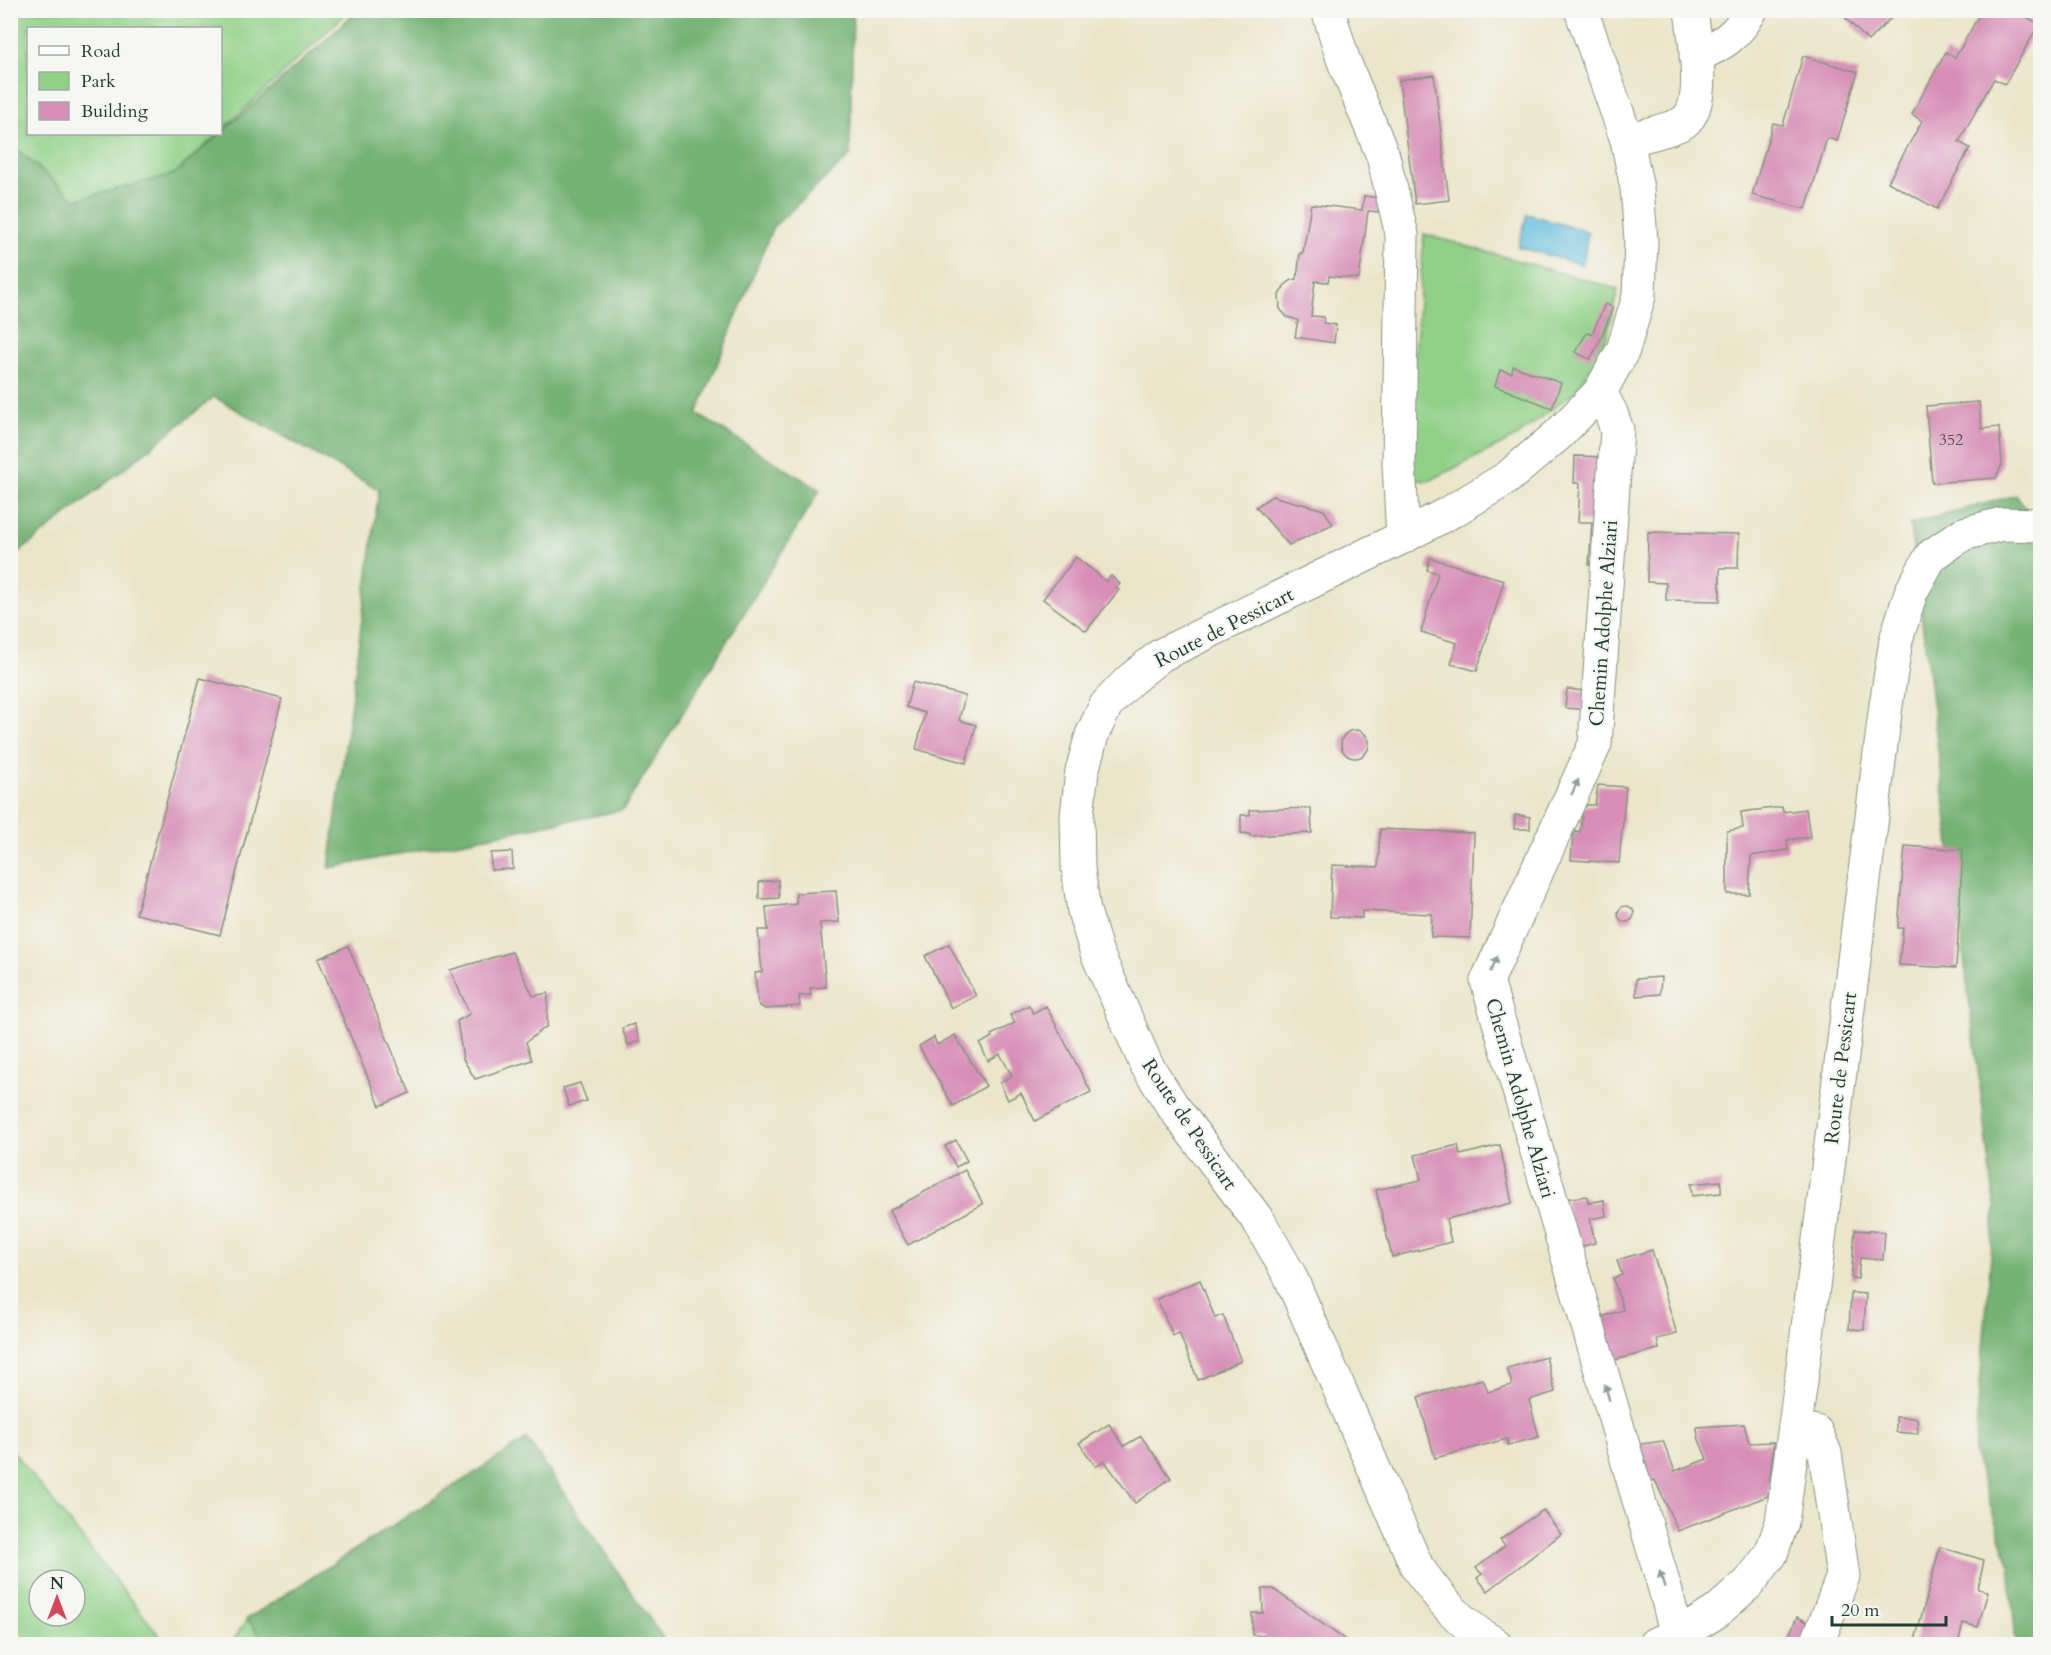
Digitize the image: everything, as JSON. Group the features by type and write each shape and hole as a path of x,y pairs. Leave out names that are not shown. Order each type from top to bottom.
{"street":[{"path":"1328,10 1343,59 1383,156 1402,235 1399,464 1403,537"},
{"name":"Route de Pessicart","path":"1495,1644 1473,1631 1445,1605 1417,1567 1290,1276 1260,1223 1172,1106 1146,1064 1097,953 1084,911 1077,868 1077,815 1082,771 1092,735 1106,705 1122,688 1161,656 1454,510 1507,478 1559,434 1600,392 1623,350 1639,296 1641,230 1637,188 1627,140 1581,10"},
{"path":"1627,140 1683,123 1692,113 1697,96 1691,10"},
{"path":"1696,56 1721,45 1744,22 1751,10"},
{"name":"Chemin Adolphe Alziari","path":"1600,392 1617,430 1595,744 1487,981 1667,1596 1666,1640"},
{"name":"Route de Pessicart","path":"1666,1640 1716,1612 1749,1583 1771,1554 1782,1522 1886,705 1896,640 1911,592 1931,556 1963,534 2002,524 2040,525"},
{"path":"1795,1427 1816,1432 1825,1454 1843,1576 1817,1644"}],"green space":[{"path":"357,10 853,11 850,156 773,227 697,414 820,490 623,810 329,868 379,490 214,397 11,559 10,144 76,200 174,174 218,135 222,135 222,132"},
{"path":"11,11 349,11 222,130 222,27 27,27 27,135 217,135 174,174 76,200 11,144"},
{"path":"1424,234 1618,289 1604,348 1574,392 1516,437 1429,481 1406,479"},
{"path":"2016,495 2040,528 2040,1644 2016,1644 2009,1564 1974,1454 1995,1207 1910,524"},
{"path":"527,1439 667,1644 267,1644 247,1619"},
{"path":"11,1449 166,1644 11,1644"},
{"path":"247,1619 267,1644 231,1644"}],"water":[{"path":"1527,214 1588,232 1583,265 1518,247"}],"building":[{"path":"1838,10 1899,10 1868,41"},
{"path":"1982,10 2015,10 2039,24 2005,84 1994,79 1967,127 1959,142 1970,148 1937,209 1888,182 1922,121 1912,114 1946,52 1955,58"},
{"path":"1803,56 1858,72 1837,141 1827,138 1806,209 1752,195 1773,123 1783,125"},
{"path":"1434,75 1449,200 1415,204 1399,80"},
{"path":"1364,196 1381,198 1380,212 1368,211 1359,279 1329,276 1328,282 1315,281 1311,316 1324,317 1323,323 1336,325 1334,343 1295,337 1298,320 1287,317 1280,309 1279,295 1285,285 1297,279 1300,253 1303,253 1311,204 1362,210"},
{"path":"1605,304 1613,307 1590,359 1575,352 1587,333 1592,334"},
{"path":"1513,366 1561,383 1552,408 1495,386 1500,370 1512,373"},
{"path":"1979,402 1982,429 1999,427 2002,464 1996,478 1932,483 1926,406"},
{"path":"1575,456 1607,457 1600,566 1589,565 1592,522 1578,522 1580,483 1574,483"},
{"path":"1272,496 1324,510 1333,524 1289,545 1256,507"},
{"path":"1648,532 1739,534 1738,568 1720,568 1720,601 1666,600 1666,583 1647,582"},
{"path":"1076,557 1106,581 1111,576 1120,584 1116,588 1119,590 1086,631 1043,599"},
{"path":"1430,558 1504,580 1477,671 1451,664 1457,643 1421,632 1438,573 1427,570"},
{"path":"200,678 282,699 220,935 136,914"},
{"path":"913,682 965,696 959,720 976,725 966,763 916,749 925,713 906,707"},
{"path":"1567,689 1593,692 1592,710 1565,708"},
{"path":"1355,730 1365,734 1369,744 1365,754 1355,758 1345,754 1341,744 1345,734"},
{"path":"1598,785 1626,787 1619,863 1571,860 1573,836 1576,831 1580,832 1583,809 1587,805 1595,805"},
{"path":"1782,807 1783,812 1806,809 1810,837 1787,840 1788,850 1751,856 1749,894 1727,894 1727,831 1743,828 1741,812"},
{"path":"1311,808 1312,833 1250,836 1250,834 1241,833 1241,815 1250,815 1250,810"},
{"path":"1515,815 1530,817 1530,829 1514,829"},
{"path":"1380,829 1474,833 1470,938 1431,937 1432,914 1362,911 1362,918 1330,917 1332,865 1378,867"},
{"path":"1905,846 1963,850 1956,968 1899,965 1903,928 1898,928"},
{"path":"512,852 513,869 491,870 491,853"},
{"path":"778,880 779,898 759,899 759,882"},
{"path":"836,891 839,922 820,923 826,987 810,988 811,995 799,996 800,1006 765,1009 760,1006 755,973 762,972 758,930 768,930 766,907 796,904 796,893"},
{"path":"1626,906 1632,908 1634,914 1632,920 1626,922 1620,920 1618,914 1620,908"},
{"path":"949,944 976,996 951,1008 925,956"},
{"path":"348,946 410,1093 380,1106 318,959"},
{"path":"512,952 533,996 548,993 547,1026 526,1042 532,1060 475,1079 463,1059 457,1021 470,1014 450,970"},
{"path":"1661,977 1660,994 1636,996 1636,979"},
{"path":"1029,1005 1033,1013 1046,1006 1091,1092 1035,1121 1021,1093 1008,1100 1000,1083 1012,1076 1000,1054 988,1061 980,1044 992,1037 991,1035 1015,1023 1010,1015"},
{"path":"634,1024 640,1041 628,1045 622,1028"},
{"path":"955,1035 986,1086 953,1106 919,1046 934,1037 937,1045"},
{"path":"580,1083 587,1101 569,1106 563,1088"},
{"path":"956,1140 967,1161 956,1167 945,1146"},
{"path":"1458,1145 1460,1155 1500,1145 1512,1203 1446,1219 1451,1242 1392,1257 1376,1190 1421,1180 1415,1155"},
{"path":"965,1170 983,1204 908,1245 889,1211"},
{"path":"1721,1181 1721,1193 1692,1196 1691,1184"},
{"path":"1587,1196 1588,1203 1604,1200 1606,1216 1590,1219 1595,1243 1577,1248 1564,1199"},
{"path":"1855,1230 1885,1232 1883,1260 1860,1258 1858,1279 1851,1278"},
{"path":"1652,1250 1677,1334 1657,1339 1659,1349 1610,1361 1598,1318 1623,1310 1613,1278 1622,1275 1617,1260"},
{"path":"1200,1280 1215,1318 1223,1315 1241,1361 1198,1380 1179,1333 1173,1336 1157,1299"},
{"path":"1851,1293 1866,1294 1864,1330 1849,1329"},
{"path":"1546,1357 1555,1392 1529,1400 1539,1437 1508,1445 1507,1439 1435,1458 1418,1397 1483,1379 1488,1392 1512,1385 1507,1368"},
{"path":"1896,1417 1917,1418 1918,1434 1896,1432"},
{"path":"1109,1424 1124,1446 1141,1436 1171,1478 1135,1503 1104,1460 1096,1467 1079,1443"},
{"path":"1744,1424 1749,1443 1774,1442 1768,1496 1678,1531 1655,1480 1646,1483 1634,1445 1663,1441 1675,1471 1707,1459 1698,1437 1697,1427"},
{"path":"1543,1510 1561,1534 1488,1591 1477,1578 1482,1574 1476,1568 1505,1546 1500,1540"},
{"path":"1940,1547 1984,1560 1978,1589 1988,1591 1978,1627 1963,1623 1958,1644 1914,1644"},
{"path":"1262,1589 1273,1589 1351,1644 1264,1644 1264,1636 1252,1635 1252,1613 1263,1613"},
{"path":"1797,1617 1810,1623 1801,1644 1787,1640"}]}
